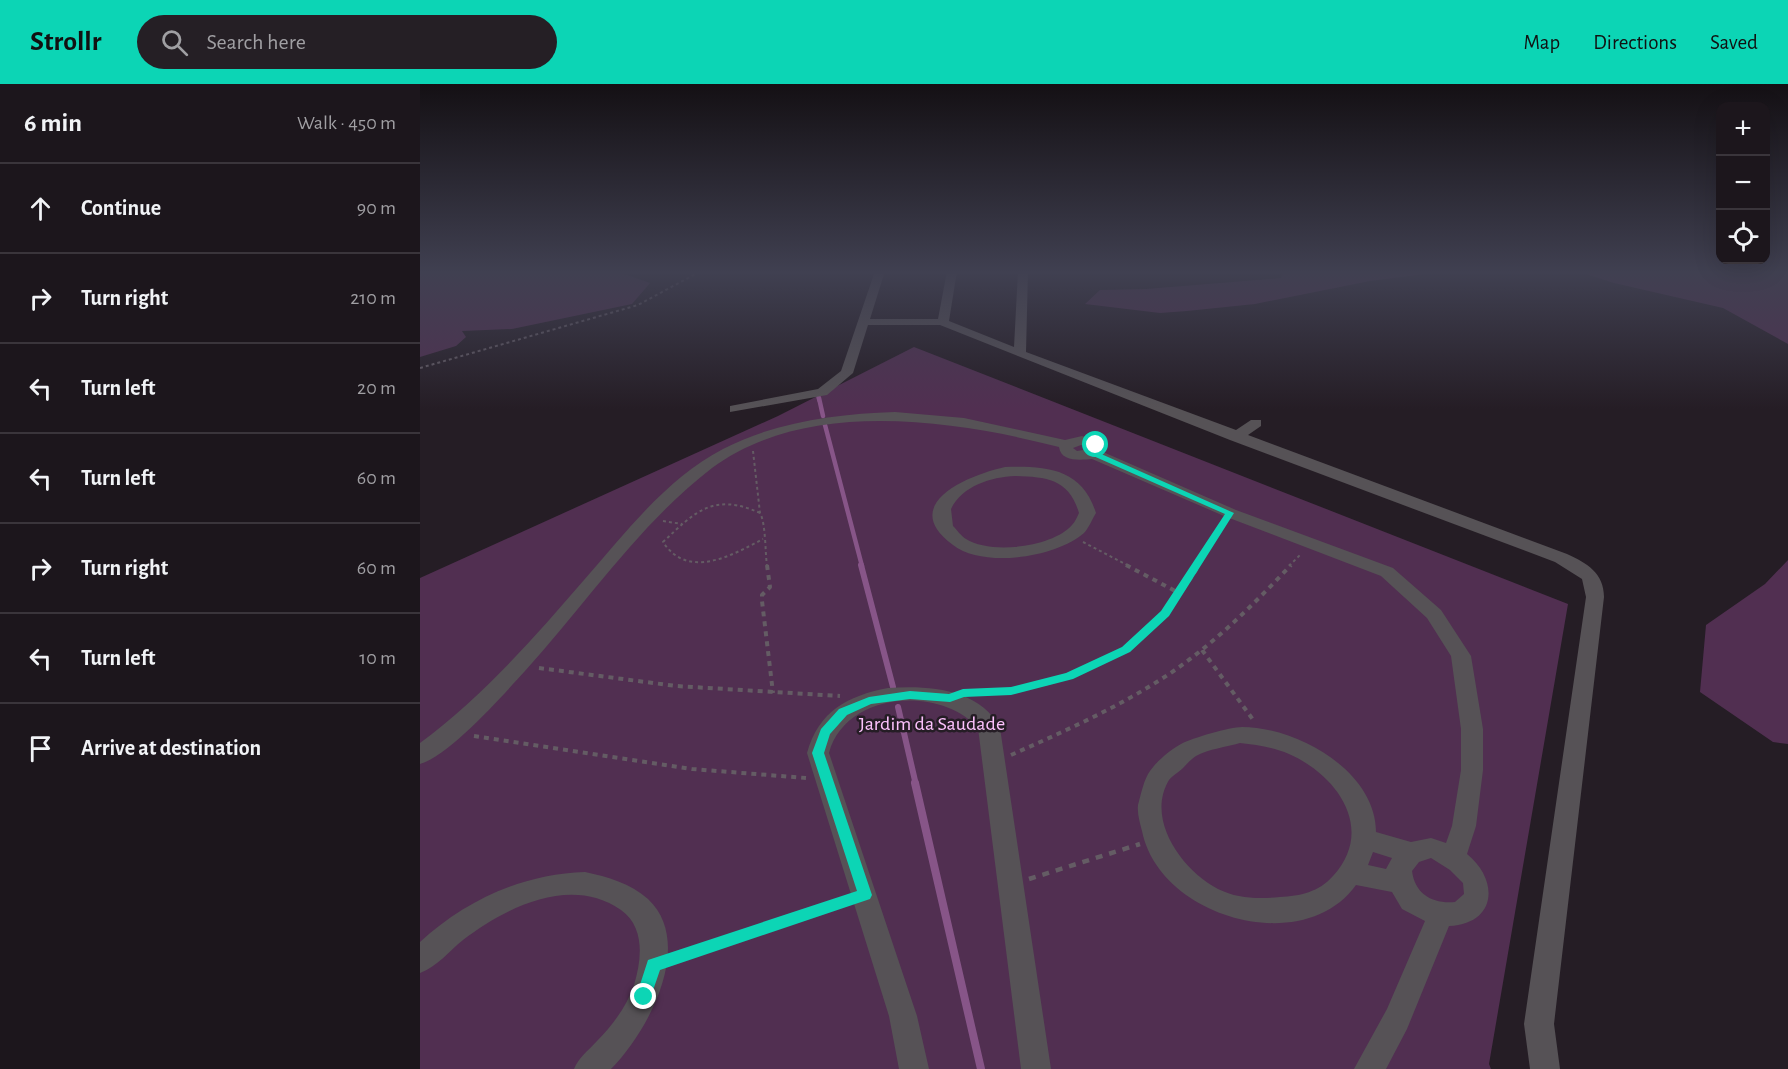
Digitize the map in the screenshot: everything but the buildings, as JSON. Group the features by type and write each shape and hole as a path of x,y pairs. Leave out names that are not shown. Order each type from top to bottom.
{"street":[{"path":"735,410 801,398 822,392 836,384 848,373 866,317"},
{"path":"943,322 944,317"},
{"path":"1020,353 1021,317"},
{"path":"865,322 943,322 1235,437 1561,558 1580,566 1591,576 1596,585 1539,1024 1545,1069"},
{"path":"420,755 451,732 519,665 649,519 684,485 710,464 752,441 817,423 897,415 954,419 1078,452 1230,513 1362,561 1401,583 1434,614 1461,656 1472,729 1472,770 1464,826 1454,857"},
{"path":"1235,437 1256,423"},
{"path":"1042,474 1078,452"},
{"path":"1059,478 1078,452"},
{"path":"1005,472 1042,474 1059,478 1082,494 1086,504 1086,514 1081,525 1071,536 1036,550 994,553 959,542 948,532 942,522 942,511 947,500 970,482 1005,472"},
{"path":"914,1069 903,1016 818,753 825,732 843,712 869,701 910,695 950,698 969,705 988,725 993,741 993,764 1036,1069"},
{"path":"1240,735 1265,737 1291,744 1315,756 1336,772 1352,792 1362,815 1364,839 1359,862 1351,873 1342,885 1317,902 1284,911 1249,910 1214,900 1188,884 1167,864 1154,840 1149,817 1151,795 1160,775 1174,759 1193,746 1215,738 1240,735"},
{"path":"1364,839 1412,853 1431,848 1454,857 1472,874 1476,886 1471,905 1453,914 1441,914 1429,911 1407,896 1401,883 1399,868 1412,853"},
{"path":"1351,873 1401,883"},
{"path":"420,960 436,943 469,918 504,900 539,887 572,883 602,885 626,895 644,913 653,936 654,965 644,997 625,1030 589,1069"},
{"path":"1369,1069 1397,1019 1441,914"}],"path":[{"path":"420,368 597,317"},
{"path":"752,441 760,513 764,520 763,539 770,587 762,595 762,601 773,693"},
{"path":"760,513 750,508 731,505 714,507 694,513 663,542 668,552 677,560 698,562 734,554 763,539"},
{"path":"950,698 963,693 1011,691 1070,676 1126,650 1145,634 1179,593 1230,513"},
{"path":"1071,536 1179,593"},
{"path":"993,764 1130,698 1202,650 1312,542"},
{"path":"1202,650 1265,737"},
{"path":"519,665 676,686 854,697 869,701"},
{"path":"451,732 692,769 826,780"},
{"path":"1011,885 1154,840"},
{"path":"654,965 865,895"}],"green space":[{"path":"420,317 570,317 512,329 462,331 466,337 456,346 420,357"},
{"path":"1739,317 1788,317 1788,344"},
{"name":"Jardim da Saudade","path":"914,347 1568,604 1489,1064 1491,1069 420,1069 420,578 778,416"},
{"path":"1788,560 1788,744 1773,742 1700,692 1706,625 1765,584"}],"waterway":[{"path":"818,395 819,400"},
{"path":"819,398 823,416"},
{"path":"825,425 862,566"},
{"path":"861,565 893,687"},
{"path":"898,707 916,785"},
{"path":"915,783 981,1069"}],"route":[{"path":"644,997 654,965 865,895 818,753 825,732 843,712 858,703 869,701 910,695 950,698 963,693 1011,691 1070,676 1126,650 1165,613 1230,513 1094,454 1097,449 1096,445"}]}
